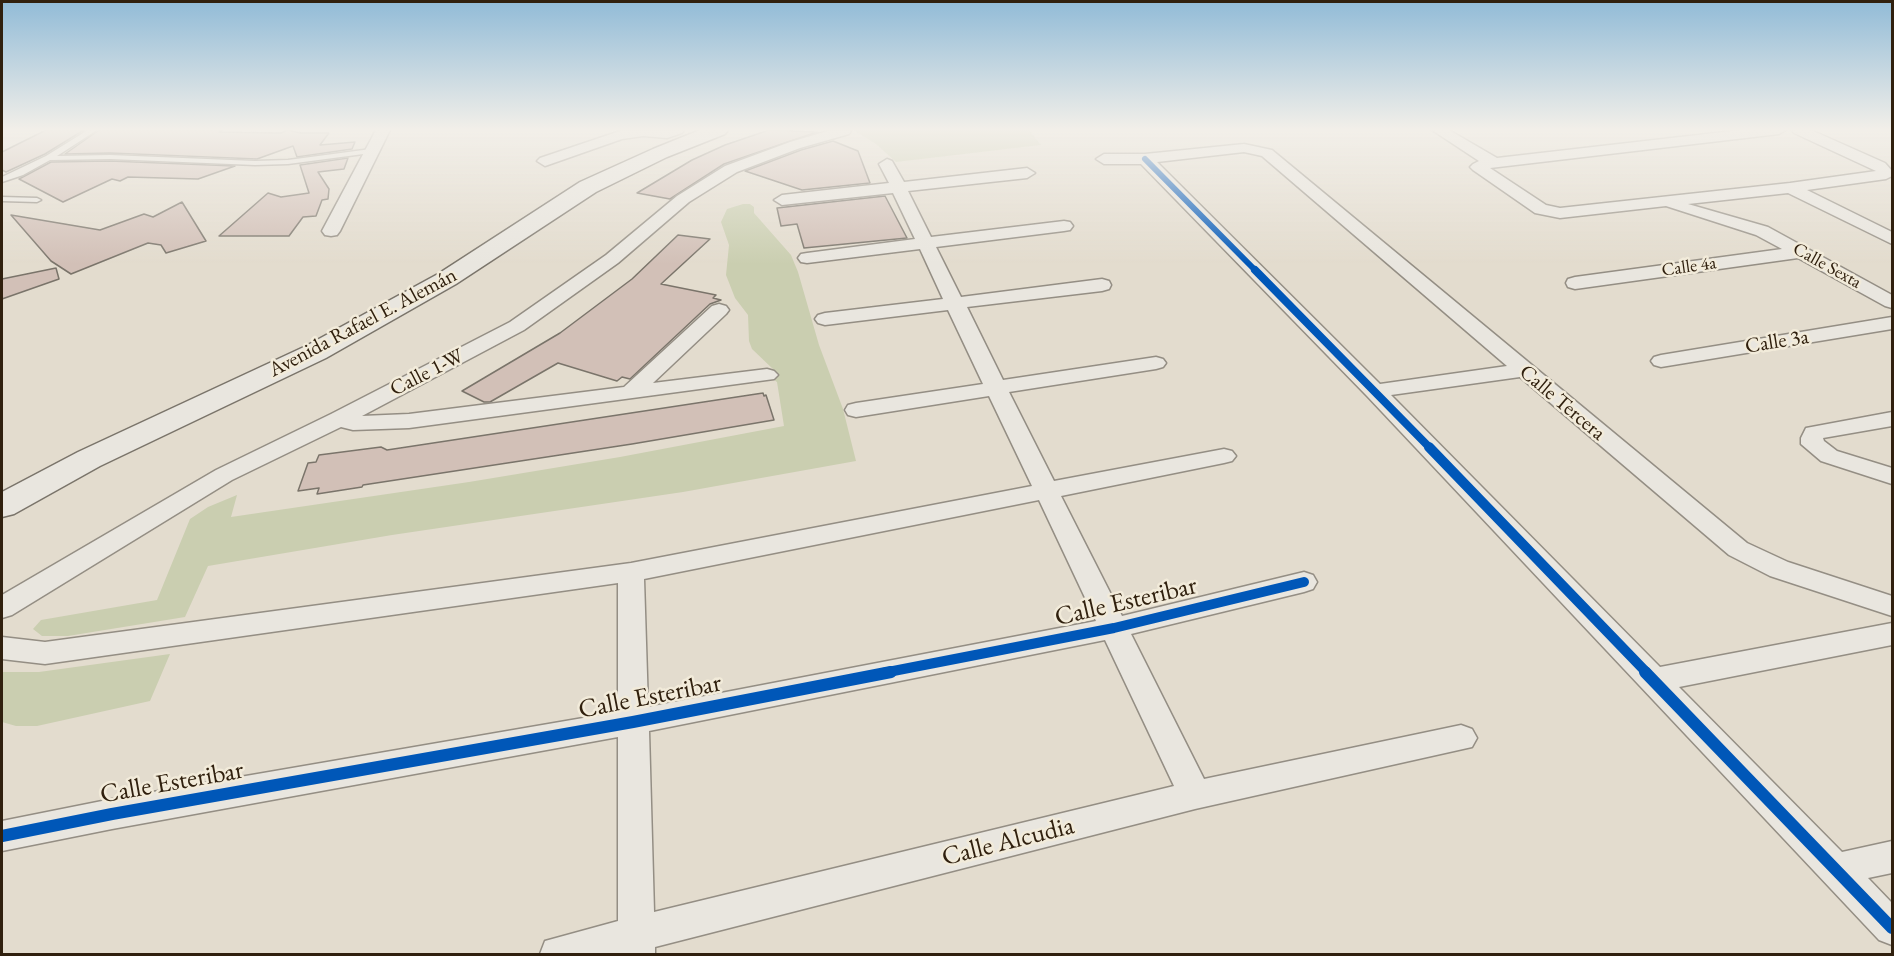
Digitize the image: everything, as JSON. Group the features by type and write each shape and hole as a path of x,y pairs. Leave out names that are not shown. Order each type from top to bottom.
{"main road":[{"name":"Avenida Rafael E. Alemán","path":"2,489 74,450 362,314 471,250 574,183 592,175"},
{"name":"Avenida Rafael E. Alemán","path":"2,506 89,459 316,352 447,279 588,187 614,175"}],"street":[{"path":"331,231 359,175"},
{"name":"Calle 1-W","path":"2,608 224,475 339,419 518,326 612,259 683,199 722,175"},
{"path":"893,175 1195,795"},
{"path":"782,200 1013,175"},
{"path":"1160,175 1375,391 1893,928"},
{"name":"Calle Tercera","path":"1292,175 1738,549 1779,569 1893,606"},
{"path":"1489,175 1541,209 1550,212 1665,202 1884,175"},
{"path":"1790,188 1893,240"},
{"name":"Calle Sexta","path":"1733,193 1762,231"},
{"name":"Calle Sexta","path":"1665,202 1762,231 1893,302"},
{"path":"807,258 1064,226"},
{"name":"Calle 4a","path":"1575,283 1802,252"},
{"path":"825,319 1102,285"},
{"path":"630,393 719,310"},
{"name":"Calle 3a","path":"1661,361 1893,323"},
{"path":"856,410 1156,363"},
{"path":"1375,391 1523,370"},
{"path":"339,419 353,423 409,421 767,375"},
{"path":"1893,419 1814,433 1813,444 1829,456 1893,476"},
{"path":"2,648 45,653 631,572 1224,456"},
{"path":"631,572 637,945"},
{"name":"Calle Esteribar","path":"2,836 633,722 1114,628 1304,582"},
{"path":"1654,680 1893,634"},
{"name":"Calle Alcudia","path":"558,954 637,945 1195,795 1461,738"},
{"path":"1836,869 1893,857"}],"lane":[{"path":"2,180 17,175"},
{"path":"2,199 37,200"}],"green space":[{"path":"750,204 754,207 754,213 791,255 819,345 843,409 856,461 683,492 392,535 208,566 185,617 68,636 42,636 33,629 41,620 157,600 190,519 208,507 237,495 231,517 469,482 620,457 784,426 777,382 767,375 774,370 752,349 749,341 748,315 735,298 726,275 729,245 721,222 727,209"},
{"path":"170,654 150,701 37,726 16,726 2,722 2,672 39,672"}],"building":[{"path":"27,175 210,175 198,179 128,177 120,181 112,179 63,202 19,179"},
{"path":"303,175 320,175 329,189 328,199 322,200 316,216 303,217 289,236 219,236 268,193 281,197 309,193"},
{"path":"668,175 708,175 670,199 637,193"},
{"path":"756,175 867,175 870,183 802,190"},
{"path":"885,196 907,238 804,248 797,224 781,226 777,208"},
{"path":"182,202 206,241 166,253 161,245 148,243 71,274 51,261 11,215 100,230 144,214 153,217"},
{"path":"678,235 710,239 661,284 716,295 713,298 721,300 710,304 630,379 622,377 617,381 558,363 490,402 484,402 462,391 560,333 632,279"},
{"path":"56,268 59,279 2,299 2,279"},
{"path":"763,393 764,396 766,395 774,420 317,494 319,488 298,491 308,463 316,462 319,455 381,447 387,450"}],"cycle path":[{"path":"1160,175 1375,391 1892,928"},
{"path":"2,836 112,814 633,722 1114,628 1304,582"}]}
